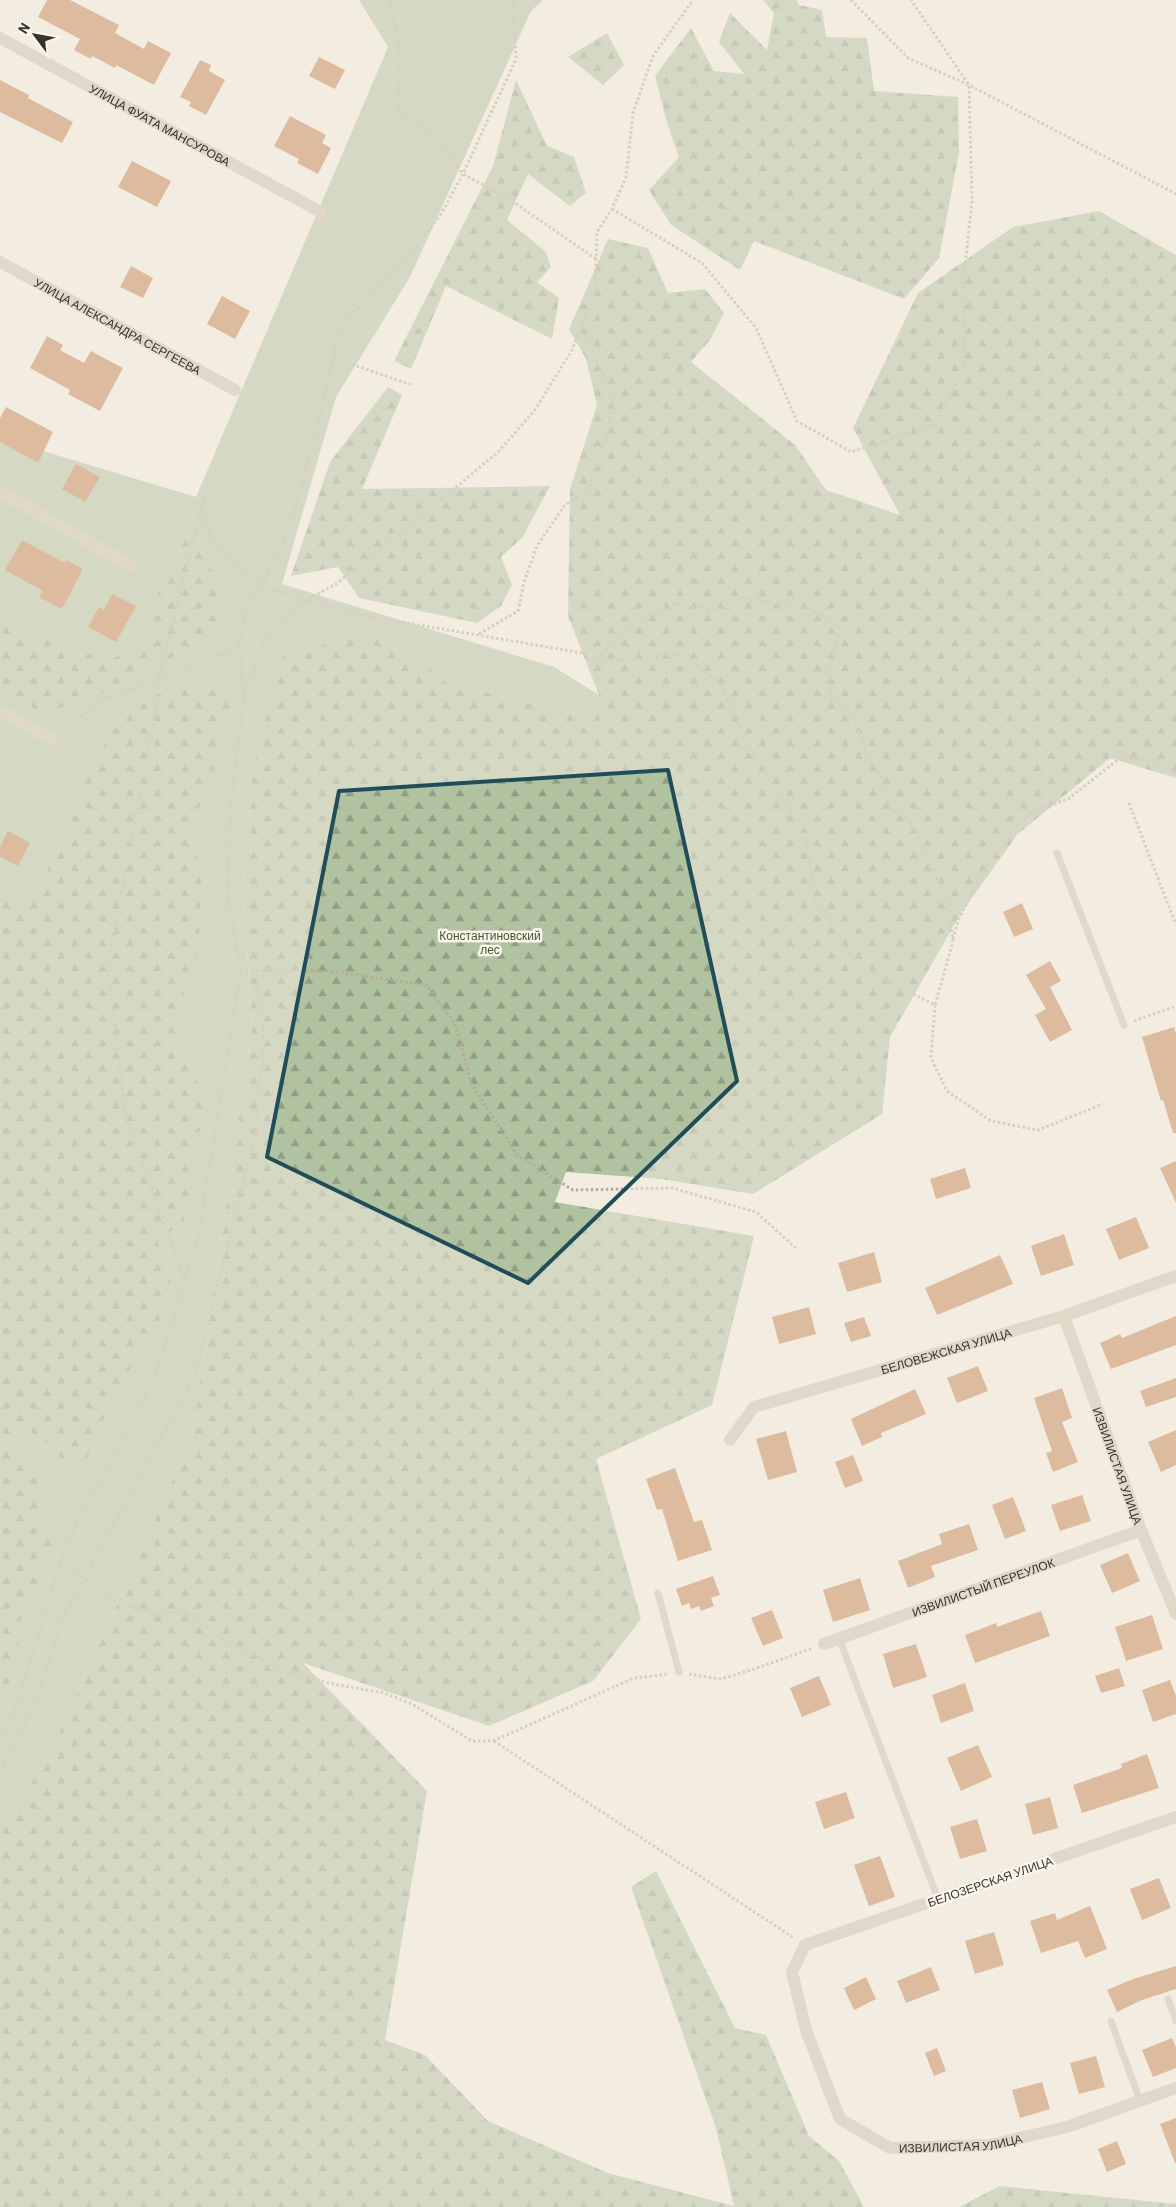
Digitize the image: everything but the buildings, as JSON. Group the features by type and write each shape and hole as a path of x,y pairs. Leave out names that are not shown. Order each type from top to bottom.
{"street":[{"name":"УЛИЦА ФУАТА МАНСУРОВА","path":"0,38 321,212"},
{"name":"УЛИЦА АЛЕКСАНДРА СЕРГЕЕВА","path":"0,262 235,390"},
{"path":"0,492 130,565"},
{"path":"0,711 52,739"},
{"name":"БЕЛОВЕЖСКАЯ УЛИЦА","path":"730,1440 754,1407 1064,1316 1176,1276"},
{"name":"ИЗВИЛИСТАЯ УЛИЦА","path":"1064,1316 1141,1530 1176,1614"},
{"name":"ИЗВИЛИСТЫЙ ПЕРЕУЛОК","path":"824,1644 1141,1530"},
{"name":"БЕЛОЗЕРСКАЯ УЛИЦА","path":"805,1945 1176,1817"},
{"name":"ИЗВИЛИСТАЯ УЛИЦА","path":"805,1945 792,1972 806,2030 840,2120 890,2148 990,2145 1067,2127 1176,2088"}],"lane":[{"path":"1057,852 1124,1025"},
{"path":"658,1593 679,1672"},
{"path":"839,1638 938,1899"},
{"path":"1168,1999 1176,2021"},
{"path":"1112,2021 1140,2101"}],"path":[{"path":"390,0 400,54 398,112 437,137 463,174 515,203 596,259"},
{"path":"0,1738 16,1707 61,1562 78,1518 154,1382 198,1238 242,970 228,900 230,812 244,692 239,646 245,610 290,528 340,327 412,252 441,214 463,174 516,59 513,0"},
{"path":"244,692 268,632 306,600 336,584 412,524 498,452 535,410 572,350 595,294 597,232 612,209 626,177 633,112 653,56 693,0"},
{"path":"850,0 908,58 969,85 1176,194"},
{"path":"612,209 702,263 756,328 797,421 851,452 934,426 964,367 963,285 972,202 969,85 911,0"},
{"path":"479,634 518,611 524,582 537,546 564,506 590,488 614,408 604,375 580,328"},
{"path":"333,358 412,385"},
{"path":"185,1281 125,1114 108,966 157,700 159,679 204,494 204,519 214,541 234,565 274,589 306,600 367,616 582,653 593,662 681,654 721,684 749,748 804,830 816,901 857,966 935,1006"},
{"path":"593,662 632,624 672,604 709,609 741,598 811,609 842,629 829,665 831,699 852,714 867,754 883,780 890,808 910,821 948,902 953,942"},
{"path":"52,739 101,700 159,679 239,646"},
{"path":"1103,1104 1038,1130 990,1121 947,1091 932,1058 935,1006 958,920 988,863 1001,849 1016,826 1034,812 1068,799 1124,755 1158,763 1176,773"},
{"path":"1129,803 1176,925"},
{"path":"242,970 330,971 426,985 455,1024 471,1083 517,1155 573,1190 672,1188 756,1212 796,1248"},
{"path":"0,1772 38,1698 61,1621 195,1375 255,1136 264,1038 256,970"},
{"path":"1124,1025 1176,1006"},
{"path":"61,1562 113,1600 161,1616 180,1610 231,1644 288,1672 338,1685 384,1693 412,1704 472,1741 493,1741 634,1678 679,1672 721,1679 824,1644"},
{"path":"493,1741 805,1945"}],"highlighted area":[{"path":"668,770 737,1081 528,1283 267,1157 339,791"}],"green space":[{"path":"359,0 543,0 531,11 410,277 336,397 282,584 554,667 599,695 579,715 447,683 383,629 283,657 254,763 243,880 252,1028 192,1439 50,1753 0,1832 0,438 196,497 388,47"},
{"path":"763,0 796,0 799,5 822,10 826,37 867,38 874,91 958,97 959,153 939,258 904,299 754,241 740,270 671,225 649,190 679,157 667,123 655,76 691,28 714,71 744,74 719,42 730,13 767,50 774,13"},
{"path":"607,33 624,65 603,85 568,57"},
{"path":"516,80 547,146 574,157 586,193 570,206 528,174 507,220 546,252 551,267 537,282 559,298 552,339 446,286 411,369 394,361 493,166"},
{"name":"Константиновский лес","path":"1099,211 1176,255 1176,778 1110,758 1017,835 961,913 890,1037 882,1114 753,1194 661,1179 566,1172 555,1202 754,1236 712,1405 596,1459 641,1619 593,1681 489,1726 303,1663 427,1791 385,2040 425,2055 488,2121 608,2173 734,2206 716,2128 631,1887 656,1871 735,2028 766,2035 809,2136 839,2161 864,2207 0,2207 0,1832 50,1753 192,1438 252,1028 243,880 254,762 283,656 383,629 447,683 579,715 599,695 568,616 570,489 597,405 586,359 569,329 608,239 648,248 668,293 705,289 724,313 710,340 691,362 795,445 826,490 900,515 853,428 918,293 1013,227"},
{"path":"388,387 402,395 362,489 550,486 522,538 501,557 512,585 501,606 477,623 359,598 338,567 291,576 330,462"},
{"path":"188,534 228,594 209,637 126,683 44,714 0,688 0,617 34,636 109,661 148,637 158,594"},
{"path":"173,686 234,688 214,770 193,824 201,877 199,949 174,1022 191,1071 211,1105 207,1129 189,1135 198,1165 182,1228 156,1235 171,1282 157,1330 118,1388 86,1461 59,1461 60,1445 40,1440 22,1423 14,1453 38,1471 40,1522 58,1530 34,1593 14,1600 23,1623 0,1720 0,902 35,899 80,793 118,717"},
{"path":"1000,2186 1176,2204 1176,2207 959,2207"}]}
